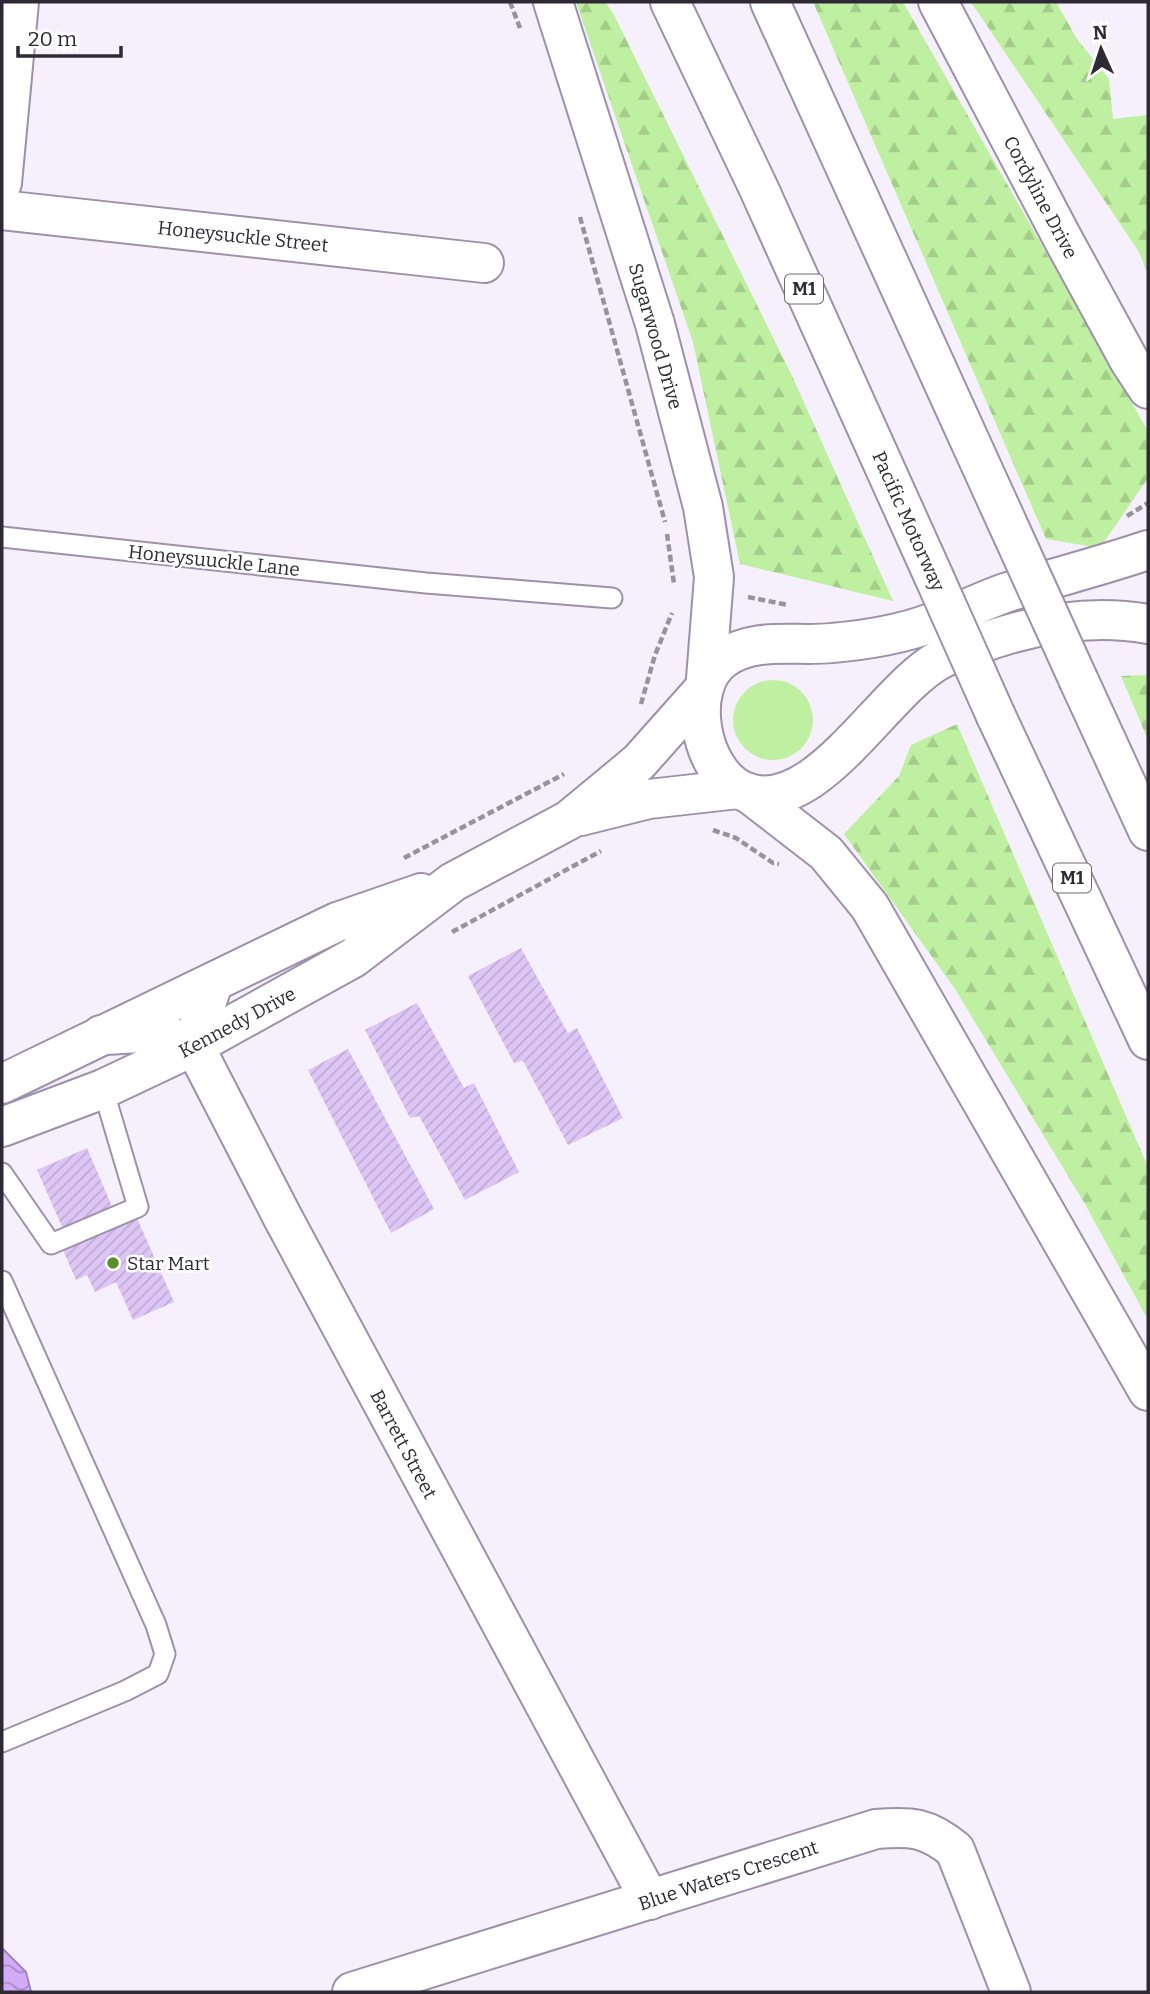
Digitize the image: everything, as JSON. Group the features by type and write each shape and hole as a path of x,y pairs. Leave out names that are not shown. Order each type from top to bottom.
{"main road":[{"path":"2,183 19,2"},
{"name":"Sugarwood Drive","path":"553,2 655,324 702,507 714,577 704,684 703,738 716,767 826,853 870,907 1148,1391"},
{"name":"Pacific Motorway","path":"670,2 759,189 996,716 1148,1040"},
{"path":"770,2 1148,831"},
{"name":"Cordyline Drive","path":"939,2 1129,360 1148,389"},
{"name":"Honeysuckle Street","path":"2,210 484,263"},
{"name":"Kennedy Drive","path":"2,1127 103,1089 192,1047 353,958 453,883 569,820 639,762 670,730 722,660 742,649 771,643 829,644 893,635 930,624 1004,594 1148,550"},
{"name":"Kennedy Drive","path":"569,820 649,799 745,792 779,794 806,784 851,744 901,689 940,659 999,637 1042,625 1123,619 1148,624"},
{"name":"Kennedy Drive","path":"2,1084 337,922 453,883"},
{"path":"101,1035 171,1035 192,1047 213,983"},
{"name":"Barrett Street","path":"192,1047 202,1061 319,1286 650,1900"},
{"name":"Blue Waters Crescent","path":"352,1992 876,1829 908,1826 925,1830 955,1850 1011,1992"}],"lane":[{"name":"Honeysuuckle Lane","path":"2,537 426,583 612,598"},
{"path":"2,1173 51,1244 138,1207 103,1089"},
{"path":"2,1281 156,1625 165,1654 158,1674 125,1691 2,1742"}],"path":[{"path":"510,2 523,39"},
{"path":"579,217 665,518 675,590"},
{"path":"639,708 655,655 674,610"},
{"path":"398,861 572,769"},
{"path":"702,829 736,838 773,863 787,866"},
{"path":"447,935 610,846"}],"green space":[{"path":"576,2 605,2 613,13 793,378 893,601 740,564 693,342"},
{"path":"813,2 903,2 1148,431 1148,478 1100,548 1046,539"},
{"path":"971,2 1056,2 1077,39 1109,79 1113,119 1148,115 1148,274 1139,252"},
{"path":"1148,675 1148,740 1121,676"},
{"path":"773,680 788,683 801,692 810,705 813,720 810,735 801,748 788,757 773,760 758,757 745,748 736,735 733,720 736,705 745,692 758,683"},
{"path":"957,724 1148,1167 1148,1320 1085,1204 955,989 844,834 899,776 911,745"}],"water":[{"path":"2,1948 26,1972 31,1992 2,1992"}],"building":[{"path":"521,948 568,1033 577,1028 623,1118 568,1145 523,1061 514,1063 468,976"},
{"path":"417,1003 464,1088 474,1083 519,1172 465,1200 419,1116 410,1118 365,1030"},
{"path":"348,1049 434,1209 391,1233 308,1070"},
{"path":"87,1148 120,1225 137,1218 174,1302 133,1320 116,1282 95,1292 87,1275 76,1280 63,1250 71,1247 37,1170"}],"place":[{"name":"Star Mart","path":"113,1263"}]}
